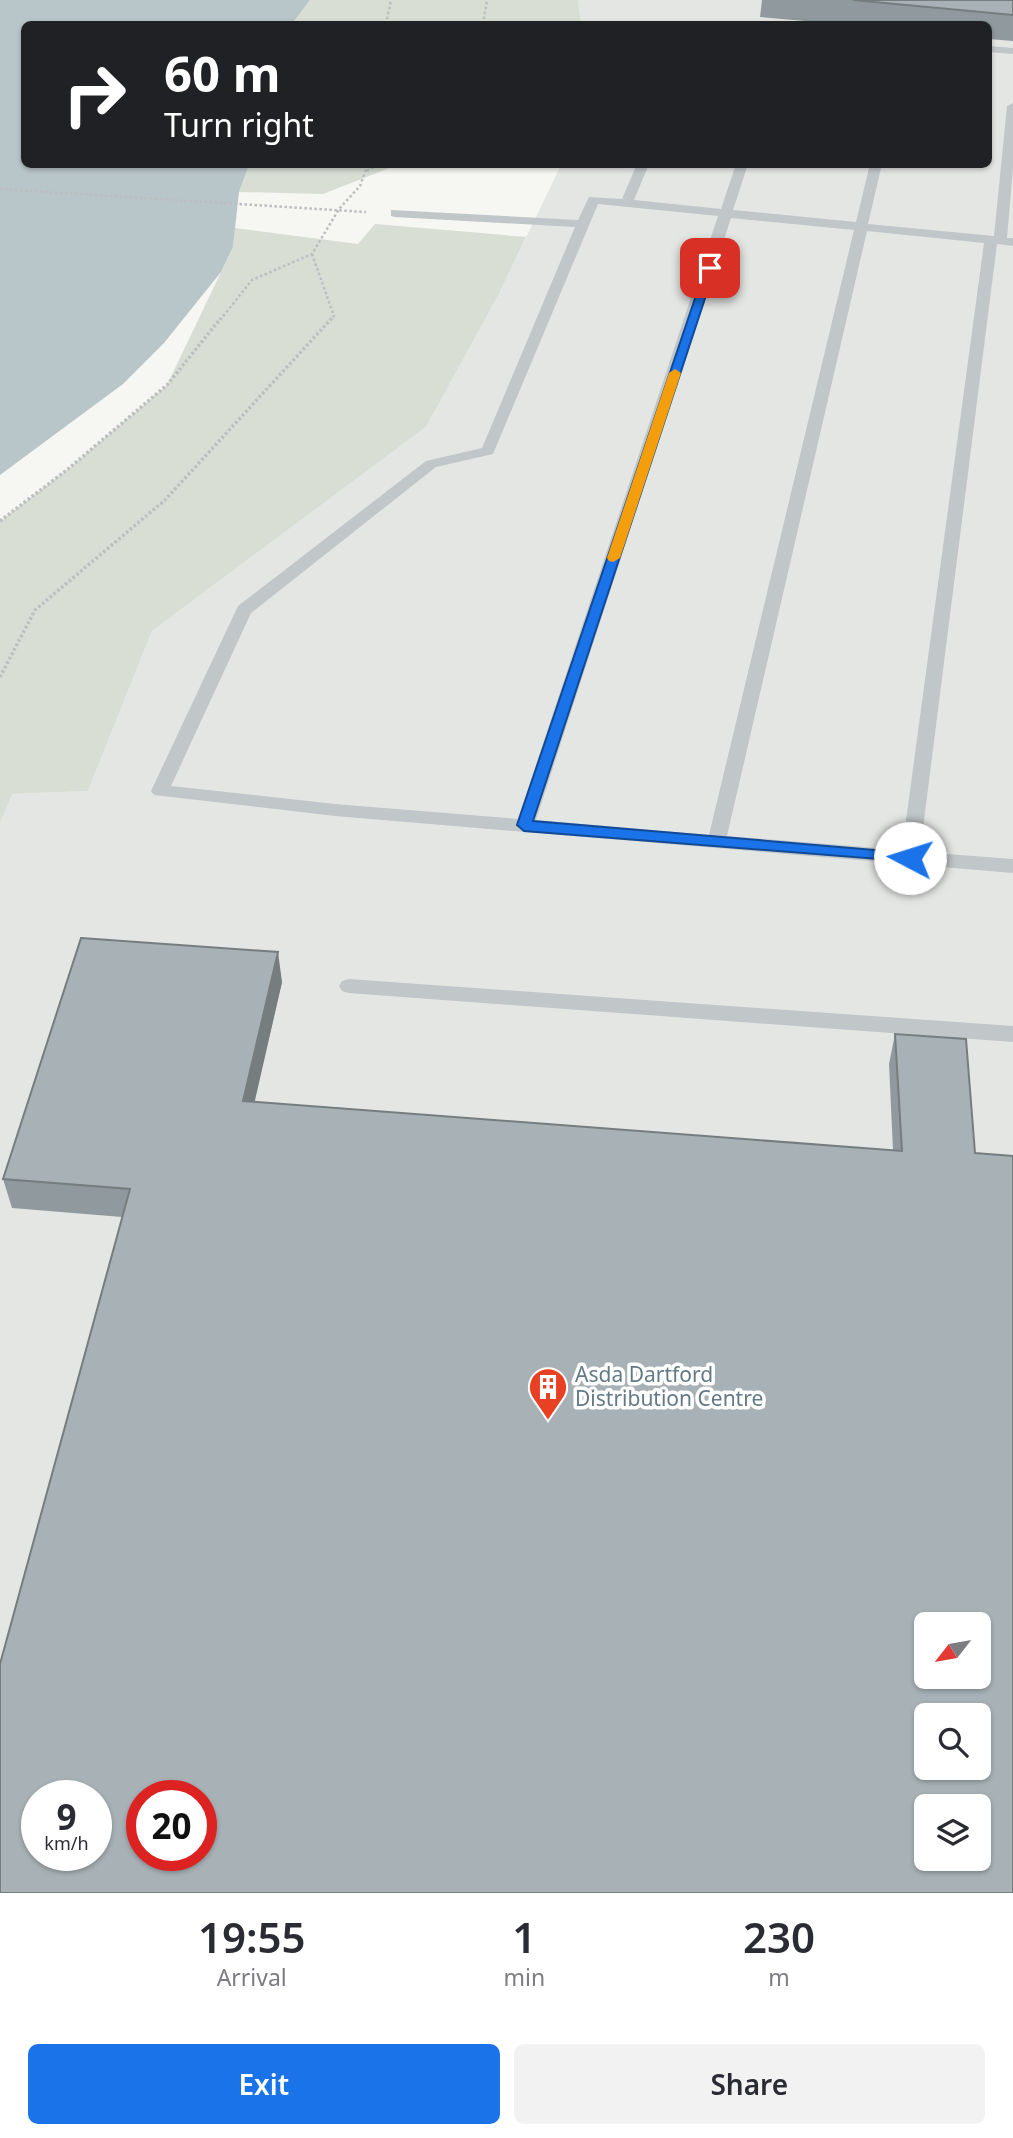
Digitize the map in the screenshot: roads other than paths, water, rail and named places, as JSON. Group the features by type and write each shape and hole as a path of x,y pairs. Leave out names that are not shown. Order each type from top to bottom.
{"lane":[{"path":"992,48 1013,51"},
{"path":"910,858 1001,241 1013,106"},
{"path":"626,205 641,168"},
{"path":"524,825 741,168"},
{"path":"716,842 875,168"},
{"path":"1001,241 593,200 488,451 430,464 244,610 160,791 335,810 1013,866"},
{"path":"395,214 582,224"},
{"path":"349,986 1013,1034"}],"place":[{"name":"Asda Dartford Distribution Centre","path":"548,1421"}]}
